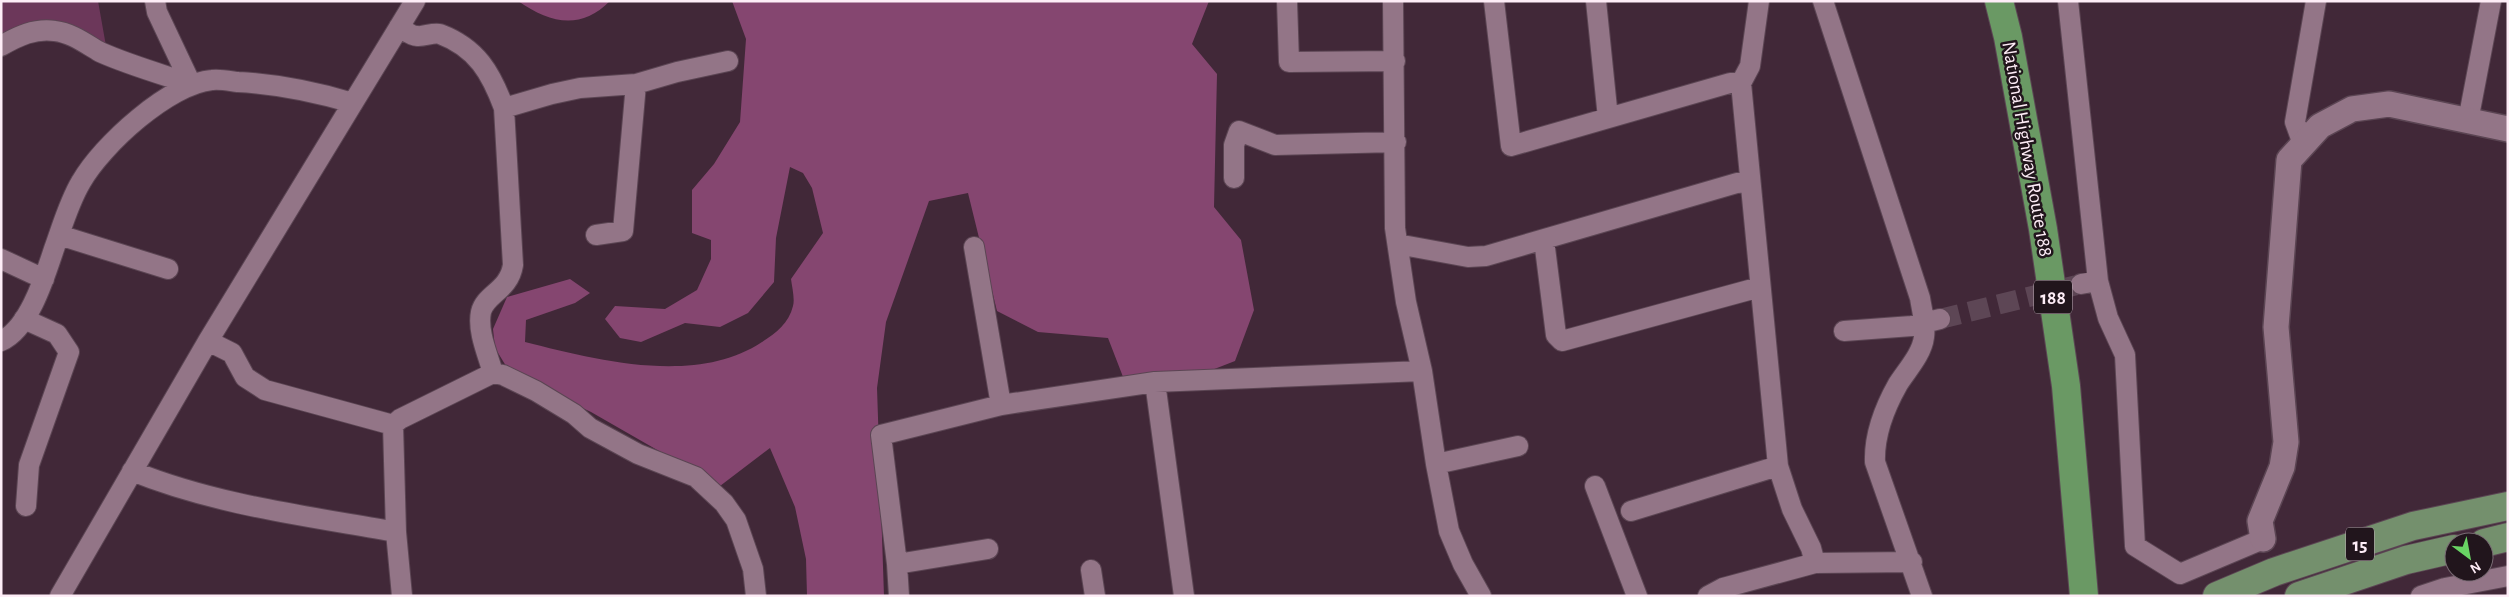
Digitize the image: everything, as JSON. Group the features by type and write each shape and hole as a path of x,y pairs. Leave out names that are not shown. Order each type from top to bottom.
{"highway":[{"name":"National Highway Route 188","path":"1999,1 2008,36 2043,229 2066,386 2084,596"}],"main road":[{"name":"15","path":"2217,596 2274,572 2413,526 2508,506"},
{"path":"2494,540 2508,537"},
{"name":"15","path":"2299,596 2406,560 2444,551"}],"street":[{"path":"155,1 157,12 190,84"},
{"path":"60,596 208,341 415,1"},
{"path":"1287,1 1289,62 1395,61"},
{"path":"1393,1 1396,142 1395,228 1406,302 1422,370 1436,464 1449,531 1463,564 1481,596"},
{"path":"1494,1 1511,146 1730,83 1741,83"},
{"path":"1596,1 1608,118"},
{"path":"1759,1 1750,66 1741,83 1749,182 1778,466 1792,509 1811,548 1815,563"},
{"path":"1823,1 1920,298 1932,321"},
{"path":"2068,1 2090,282 2125,355 2135,546 2180,574 2262,539 2260,520 2282,467 2286,442 2276,327 2289,160 2320,126 2352,109 2389,104 2508,129"},
{"path":"2303,144 2294,122 2316,1"},
{"path":"2468,120 2491,1"},
{"path":"400,27 416,36 438,34 467,49 480,60 504,108 513,265 507,283 487,302 481,311 481,328 493,373"},
{"path":"1,46 16,36 56,31 81,40 101,52 190,84"},
{"path":"504,108 580,88 636,84 677,72 728,61"},
{"path":"1,341 14,334 24,319 44,279 59,235 81,182 115,139 160,102 190,84 213,80 271,84 353,103"},
{"path":"596,235 623,231 636,84"},
{"path":"1234,178 1234,145 1238,132 1275,145 1396,142"},
{"path":"1398,247 1408,246 1468,257 1486,256 1737,183 1749,182"},
{"path":"59,235 168,269"},
{"path":"1544,240 1556,335 1562,341 1760,287"},
{"path":"974,247 1001,405"},
{"path":"1,259 44,279"},
{"path":"24,319 57,334 69,352 29,465 26,506"},
{"path":"1844,331 1912,326 1932,321"},
{"path":"1922,596 1912,562 1874,462 1874,445 1898,386 1918,354 1932,321"},
{"path":"208,341 232,353 245,377 265,390 393,425"},
{"path":"899,596 898,564 881,435 1001,405 1155,382 1422,370"},
{"path":"393,425 493,373 503,375 536,391 574,414 590,428 638,454 696,477 724,503 736,520 752,570 756,596"},
{"path":"1155,382 1184,596"},
{"path":"393,425 396,532 402,596"},
{"path":"1436,464 1518,446"},
{"path":"1631,511 1778,466"},
{"path":"132,471 192,492 235,503 396,532"},
{"path":"1595,486 1637,596"},
{"path":"898,564 988,549"},
{"path":"1708,596 1723,588 1815,563 1912,562"},
{"path":"1091,570 1095,596"},
{"path":"2421,596 2445,588 2508,576"}],"shaded area":[{"path":"1,1 98,1 106,46 59,24 27,23 2,34"},
{"path":"518,1 610,1 599,11 587,17 565,21 553,19 530,9"},
{"path":"732,1 1209,1 1192,44 1217,74 1214,207 1241,240 1254,310 1235,361 1199,375 1125,382 1108,338 1038,332 997,311 968,193 929,201 886,322 877,388 884,596 807,596 806,559 795,507 770,448 720,486 591,412 511,374 495,348 493,329 507,297 570,279 590,293 575,303 526,320 525,342 614,362 677,366 707,363 736,355 767,339 788,318 794,303 791,279 823,233 812,188 803,173 790,167 776,238 774,282 748,313 720,327 685,323 641,342 620,338 605,319 615,306 665,309 697,290 711,259 711,240 692,233 692,190 714,164 740,122 746,39"}],"tunnel":[{"path":"1940,319 2081,284"}]}
